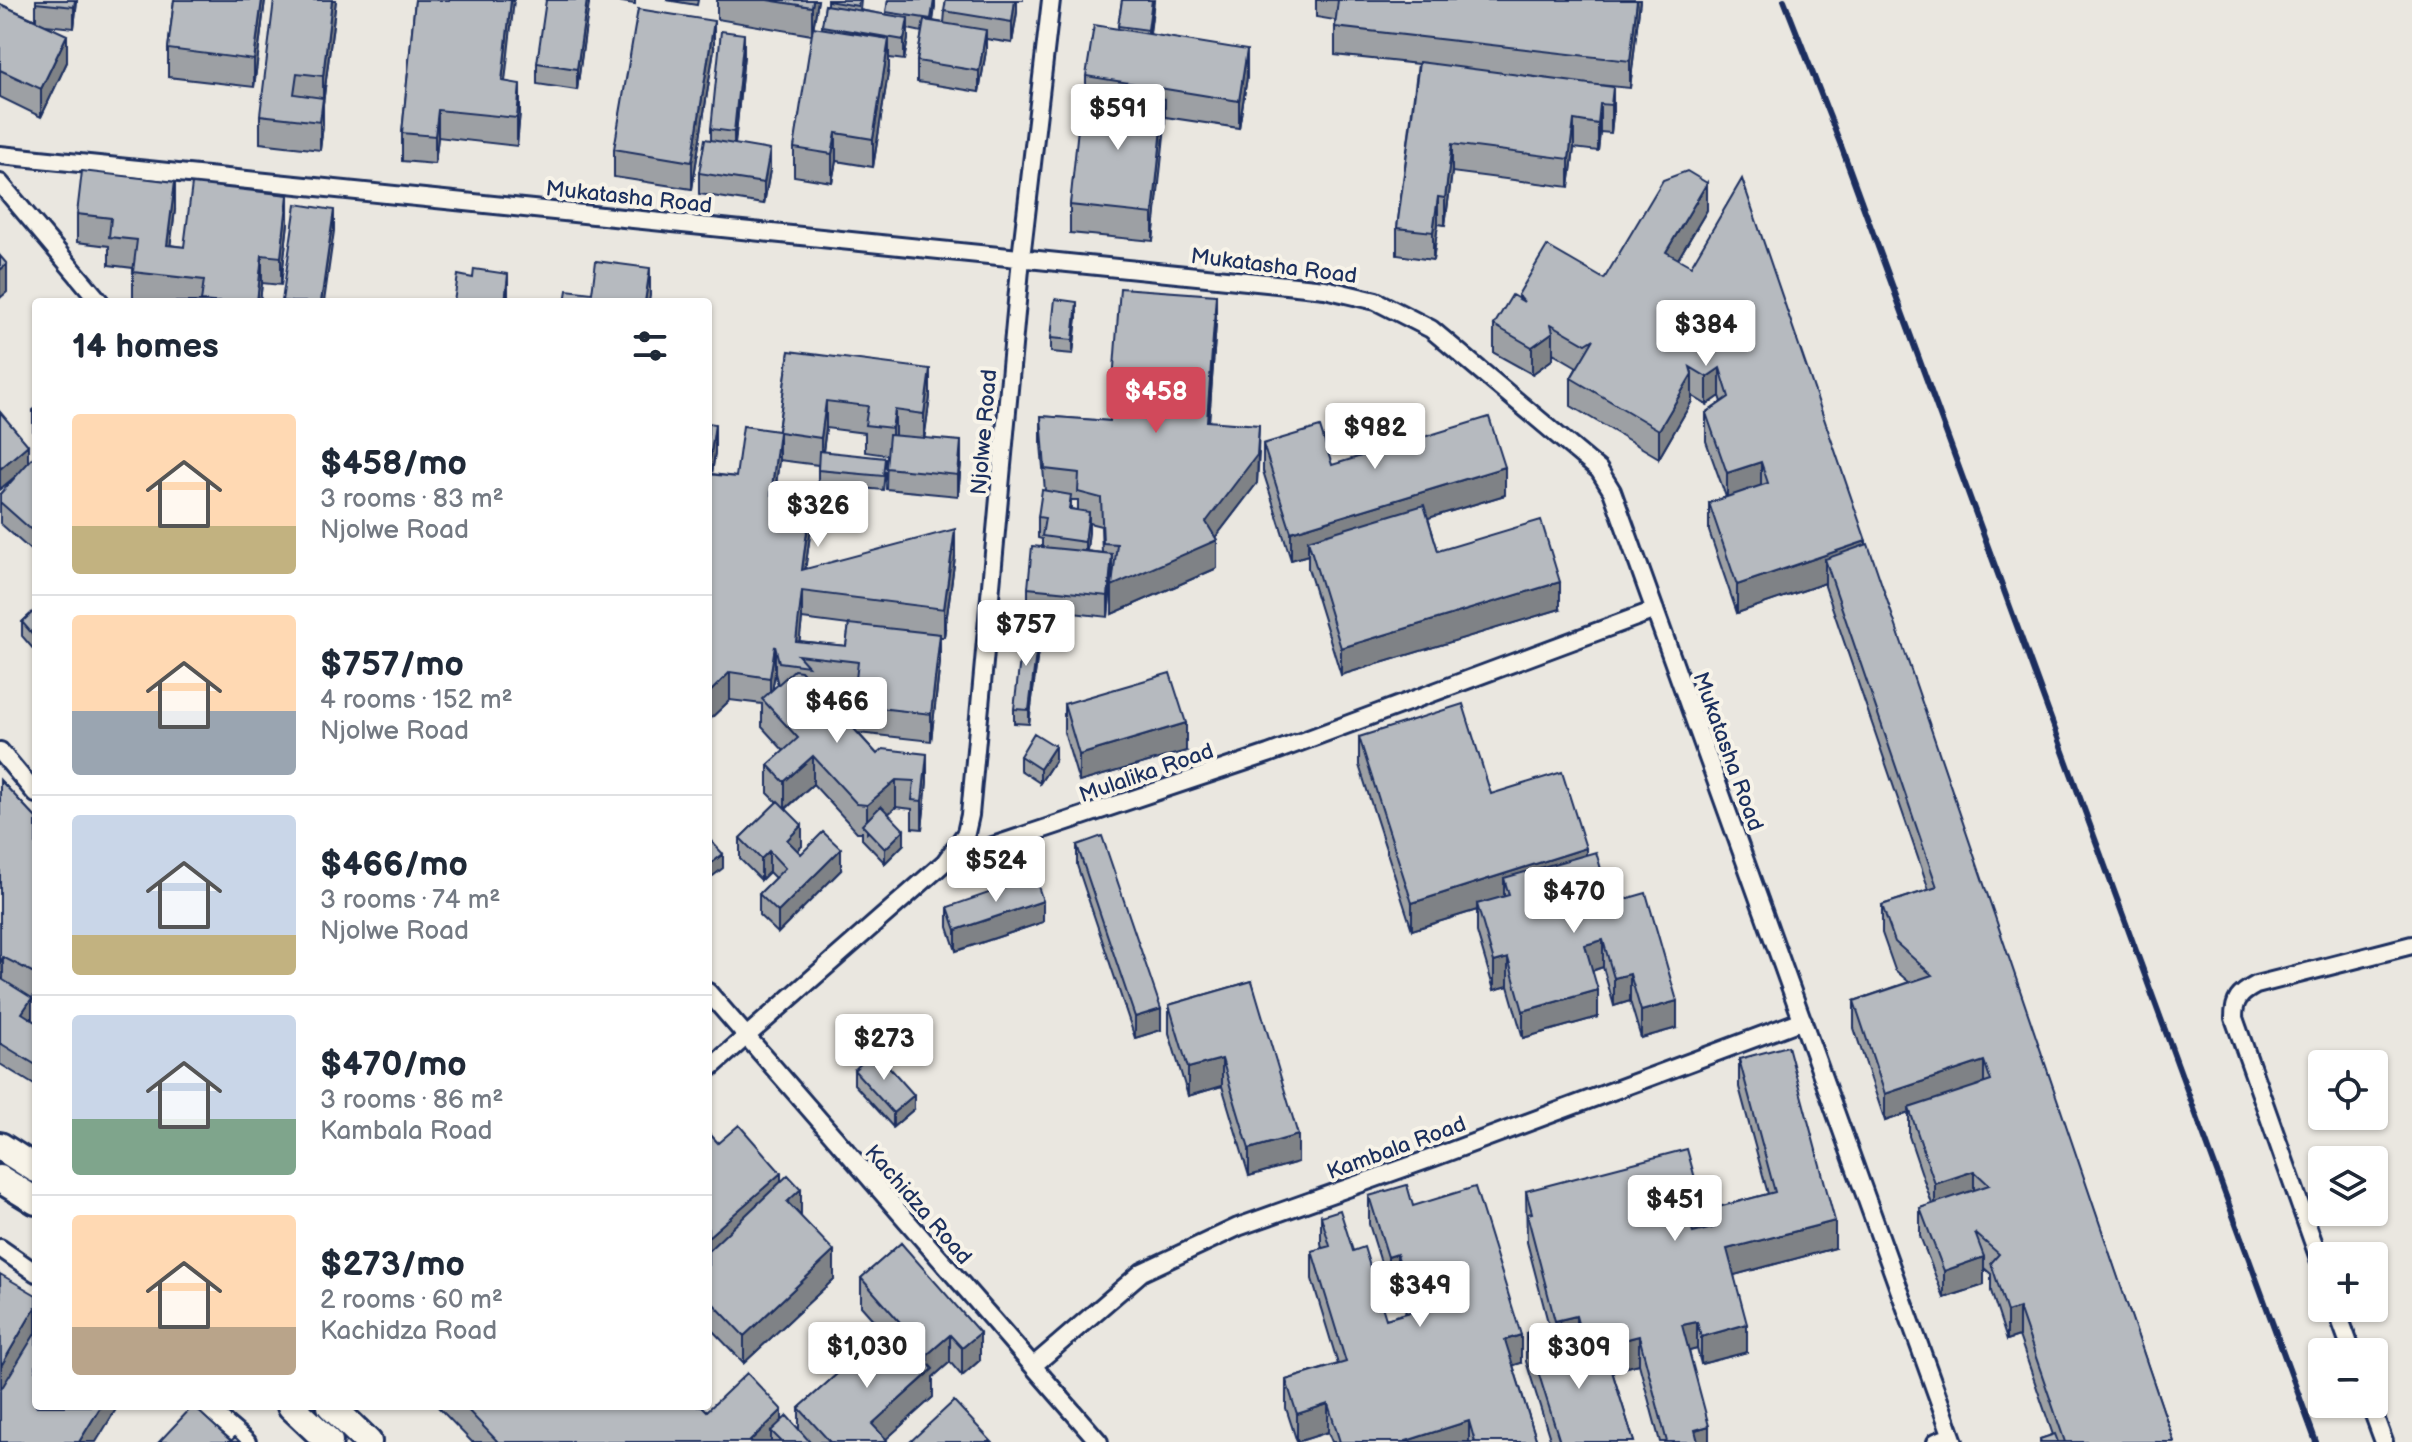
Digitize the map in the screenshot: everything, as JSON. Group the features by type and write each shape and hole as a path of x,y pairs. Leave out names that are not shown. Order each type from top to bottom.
{"main road":[{"path":"0,1146 32,1166"},
{"path":"0,1179 32,1199"},
{"path":"305,1410 329,1442"},
{"path":"335,1410 368,1442"}],"street":[{"name":"Njolwe Road","path":"945,862 966,833 970,815 1021,258 1051,0"},
{"name":"Mukatasha Road","path":"0,155 1325,289 1376,301 1431,329 1599,470 1620,508 1803,1020 1947,1440"},
{"path":"0,183 97,298"},
{"name":"Mulalika Road","path":"712,1067 945,862 1268,754 1655,610"},
{"path":"0,751 32,789"},
{"path":"2313,1242 2234,1018 2234,1003 2242,993 2256,985 2412,945"},
{"name":"Kachidza Road","path":"712,997 1099,1442"},
{"name":"Kambala Road","path":"1033,1366 1142,1272 1238,1227 1450,1152 1803,1020"},
{"path":"0,1248 32,1270"},
{"path":"210,1410 247,1442"},
{"path":"2375,1418 2384,1442"}],"building":[{"path":"36,0 75,0 74,7 36,3"},
{"path":"174,0 262,0 254,60 168,49"},
{"path":"274,0 332,0 323,76 297,73 294,94 323,98 320,122 260,115"},
{"path":"415,0 511,0 502,81 520,84 517,118 438,110 435,136 402,133"},
{"path":"546,0 587,0 577,69 537,63"},
{"path":"767,0 813,0 812,7"},
{"path":"827,0 859,0 858,6"},
{"path":"888,0 934,0 931,19 886,12"},
{"path":"946,0 1015,0 1012,22 944,11"},
{"path":"1122,0 1152,0 1148,30 1118,26"},
{"path":"1338,0 1637,0 1630,61 1335,27"},
{"path":"0,4 67,35 41,89 0,70"},
{"path":"825,5 908,18 904,40 822,26"},
{"path":"638,9 714,21 692,162 614,149"},
{"path":"924,20 986,30 979,71 917,61"},
{"path":"1094,25 1247,50 1239,101 1086,76"},
{"path":"813,27 889,39 873,139 836,133 832,154 794,148"},
{"path":"721,31 744,34 734,132 711,129"},
{"path":"1419,62 1613,87 1611,105 1600,104 1598,124 1574,120 1569,159 1452,144 1445,198 1438,197 1433,232 1397,228"},
{"path":"1082,90 1165,99 1153,214 1070,205"},
{"path":"705,139 770,150 764,183 699,173"},
{"path":"82,171 175,182 167,245 184,247 192,184 288,195 281,257 262,255 257,298 201,298 204,280 133,272 137,240 109,237 111,218 77,214"},
{"path":"1687,171 1707,183 1666,252 1691,266 1742,179 1866,541 1737,585 1709,503 1768,483 1761,462 1727,473 1706,413 1729,397 1720,368 1707,377 1690,367 1692,374 1659,430 1571,378 1594,339 1586,344 1551,324 1553,332 1532,347 1494,325 1512,295 1524,302 1518,295 1547,246 1604,279 1663,180"},
{"path":"296,204 334,210 322,298 282,298"},
{"path":"0,256 7,264 0,270"},
{"path":"596,261 650,268 646,298 566,298 567,290 592,293"},
{"path":"474,269 508,274 505,298 455,298 458,275 473,278"},
{"path":"1120,288 1216,295 1207,421 1259,425 1257,455 1206,522 1217,540 1112,586 1117,544 1103,543 1101,498 1078,492 1079,473 1045,469 1041,416 1110,421"},
{"path":"1055,299 1077,302 1073,340 1051,338"},
{"path":"789,351 930,369 924,414 895,410 892,428 865,425 868,406 826,401 821,438 779,432 771,495 811,500 802,570 955,529 944,609 802,591 796,641 846,646 849,624 940,634 931,714 853,705 858,662 798,655 808,666 779,662 775,646 770,678 730,672 712,690 712,474 736,477 743,426 778,431"},
{"path":"0,412 28,445 0,469"},
{"path":"1489,417 1505,467 1291,532 1263,444 1320,427 1332,465"},
{"path":"889,435 961,441 958,475 886,468"},
{"path":"819,451 885,458 883,476 818,470"},
{"path":"32,458 32,530 0,502 0,494"},
{"path":"1042,490 1071,495 1069,509 1089,512 1085,542 1042,536 1045,518 1038,517"},
{"path":"1424,505 1438,551 1541,520 1560,582 1341,648 1308,540"},
{"path":"1868,544 2174,1442 2065,1442 2019,1308 2007,1312 1991,1263 1999,1254 1975,1233 1984,1257 1944,1271 1920,1208 1989,1185 1974,1171 1935,1184 1909,1108 1991,1081 1984,1061 1885,1094 1854,1001 1932,975 1895,942 1882,905 1937,887 1825,559"},
{"path":"1032,546 1112,554 1108,596 1028,588"},
{"path":"32,613 32,633 22,622"},
{"path":"1024,626 1039,628 1029,710 1014,709"},
{"path":"794,670 801,671 877,754 883,749 927,754 922,801 912,800 914,781 896,780 867,805 857,804 813,756 783,781 768,765 798,738 762,699"},
{"path":"1170,673 1186,723 1079,755 1064,704"},
{"path":"1463,704 1491,794 1562,772 1586,848 1412,903 1359,737"},
{"path":"1034,733 1055,746 1040,769 1020,756"},
{"path":"0,780 32,814 32,972 3,957 0,963"},
{"path":"778,801 802,825 787,840 801,854 823,832 841,849 778,912 759,894 785,868 769,851 761,859 740,838"},
{"path":"881,806 904,830 885,849 862,825"},
{"path":"1102,836 1161,1009 1135,1017 1077,845"},
{"path":"712,842 723,854 712,863"},
{"path":"1596,852 1611,903 1646,893 1677,1001 1641,1011 1630,974 1614,978 1603,940 1585,945 1598,990 1523,1011 1508,958 1494,962 1477,904 1509,895 1504,878"},
{"path":"1035,877 1043,901 956,930 948,907"},
{"path":"0,978 32,998 22,1013 32,1019 32,1063 0,1043"},
{"path":"1252,981 1298,1135 1249,1149 1222,1059 1188,1068 1169,1005"},
{"path":"1788,1046 1835,1221 1727,1249 1747,1324 1701,1337 1697,1322 1682,1325 1709,1426 1695,1430 1698,1442 1667,1442 1639,1336 1585,1350 1576,1316 1555,1321 1527,1214 1532,1213 1526,1191 1687,1149 1705,1215 1690,1219 1693,1233 1716,1227 1711,1209 1775,1192 1739,1059"},
{"path":"875,1051 914,1095 893,1113 854,1070"},
{"path":"739,1125 781,1173 712,1233 712,1136 718,1143"},
{"path":"788,1175 801,1189 787,1202 834,1251 744,1336 712,1302 712,1247"},
{"path":"1407,1185 1413,1206 1475,1187 1521,1335 1505,1340 1537,1442 1475,1442 1469,1421 1406,1442 1340,1442 1328,1404 1297,1414 1286,1380 1346,1362 1312,1251 1330,1246 1321,1216 1340,1210 1353,1251 1364,1247 1386,1319 1414,1311 1397,1254 1388,1257 1369,1196"},
{"path":"901,1243 980,1333 962,1348 950,1335 928,1354 861,1278"},
{"path":"0,1274 32,1293 32,1313 1,1366"},
{"path":"1560,1323 1571,1359 1605,1349 1634,1442 1560,1442 1526,1333"},
{"path":"893,1324 933,1369 872,1424 887,1440 885,1442 830,1442 799,1408"},
{"path":"32,1339 32,1410 99,1410 79,1442 0,1442 0,1391"},
{"path":"747,1373 782,1410 749,1442 498,1442 468,1410 707,1411 712,1410 712,1406"},
{"path":"954,1401 992,1442 910,1442"},
{"path":"189,1410 197,1410 231,1441 235,1437 240,1442 159,1442"},
{"path":"787,1416 810,1442 782,1442 771,1431"},
{"path":"2055,1434 2058,1442 2041,1442 2040,1439"}],"railway":[{"path":"1784,0 1840,143 2316,1442"}]}
